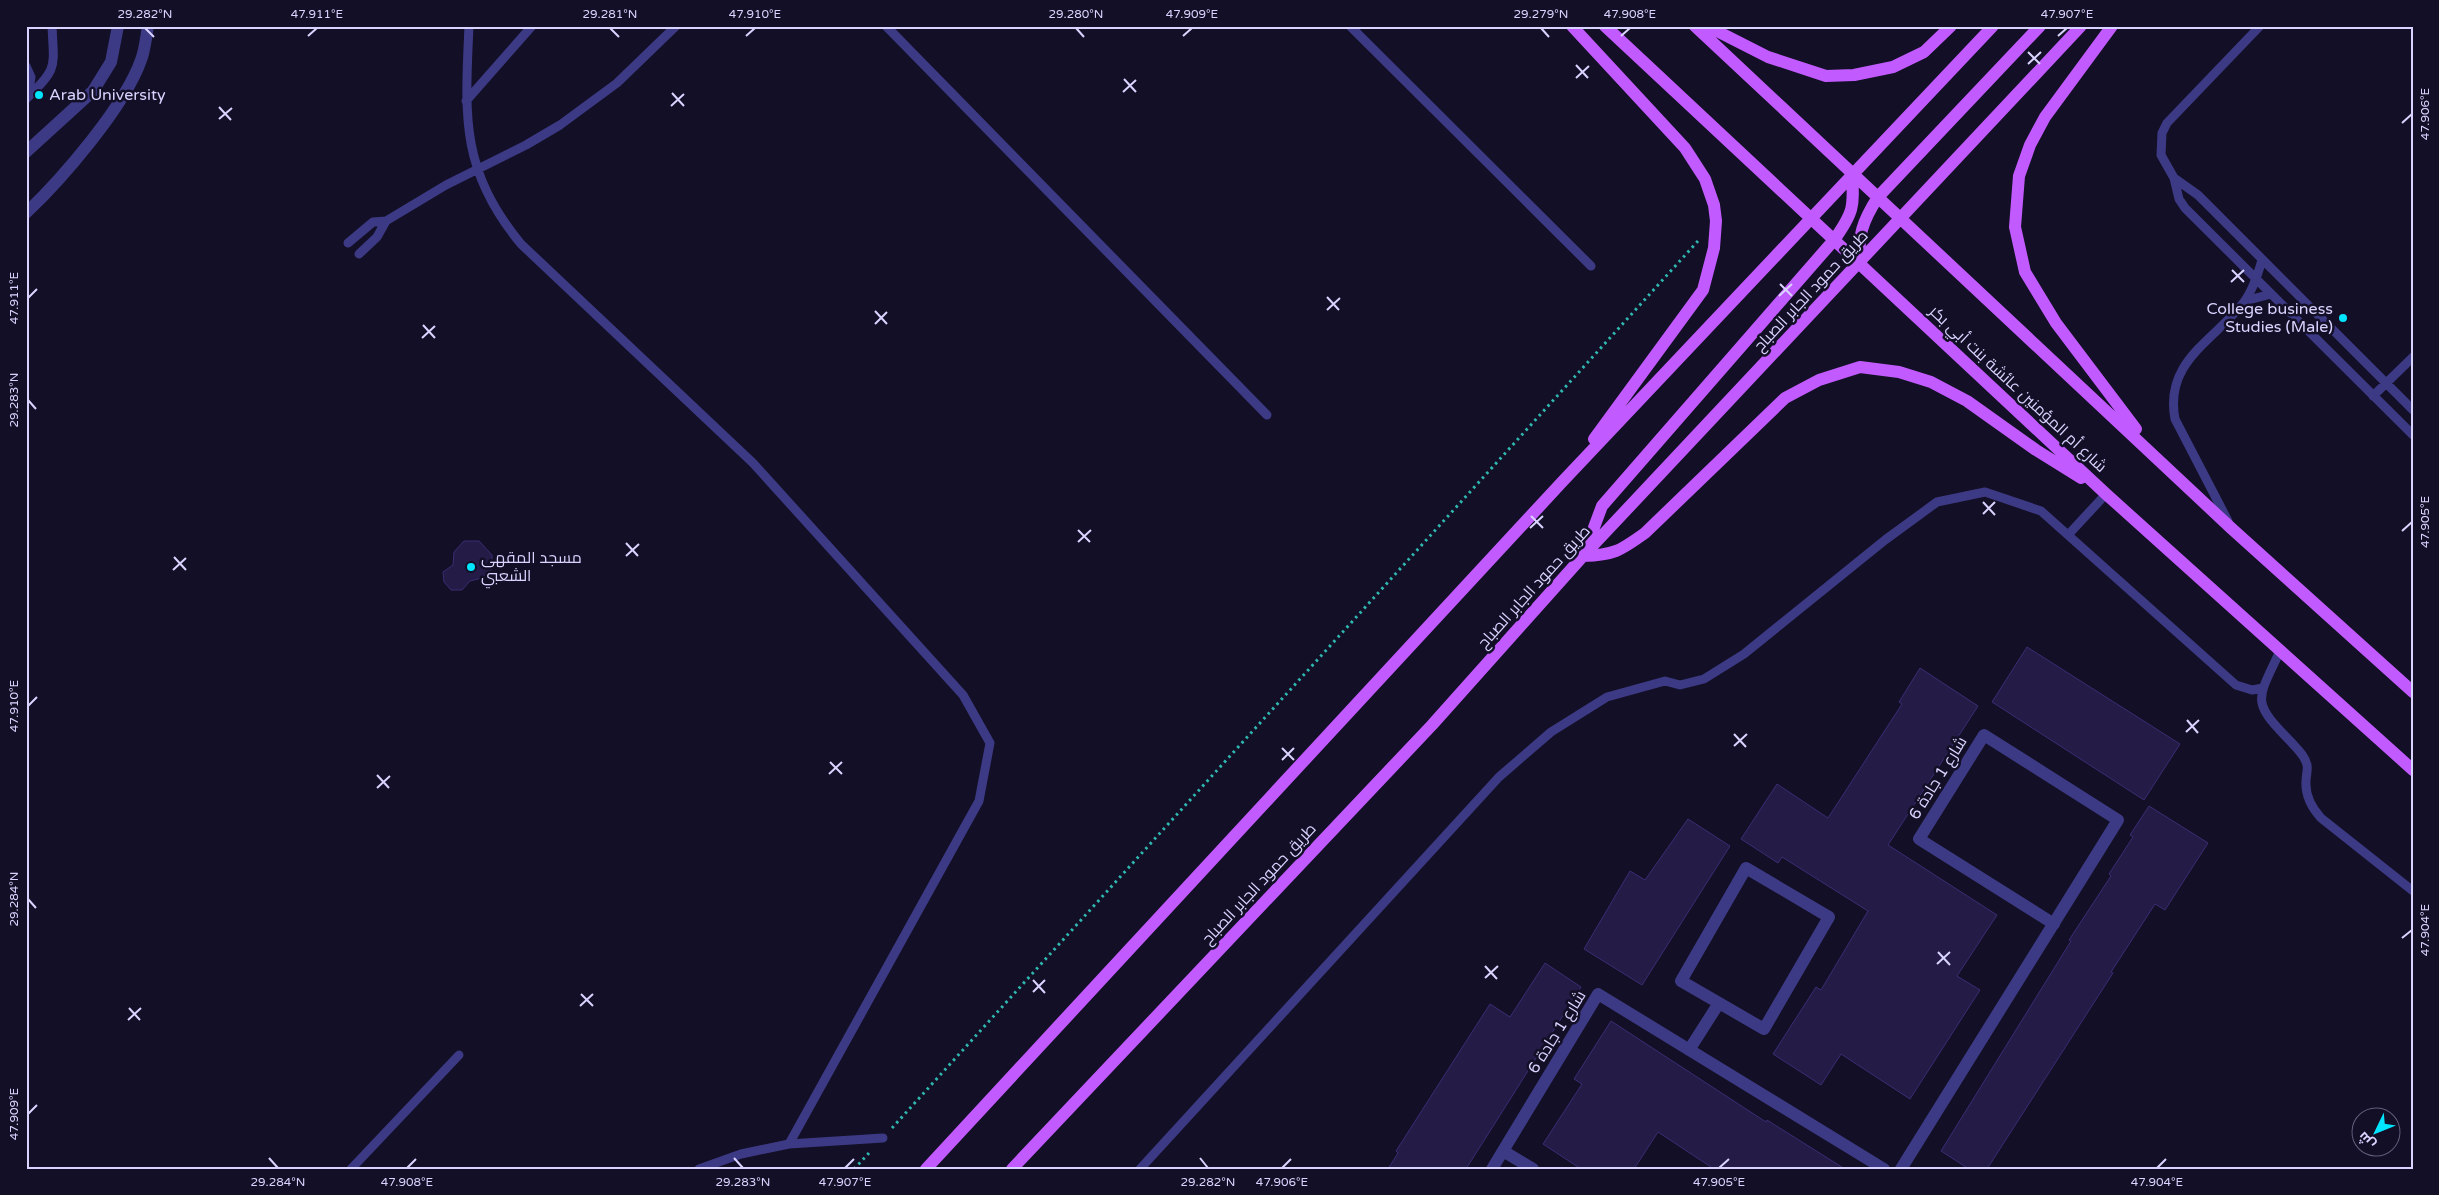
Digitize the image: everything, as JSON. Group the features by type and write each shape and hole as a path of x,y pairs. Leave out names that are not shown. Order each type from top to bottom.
{"main road":[{"path":"1562,482 1703,290 1714,248 1716,221 1714,205 1706,179 1685,148 1572,26"},
{"name":"شارع أم المؤمنين عائشة بنت أبي بكر","path":"1605,26 2106,494 2413,770"},
{"path":"1694,26 2156,455 2231,528 2413,692"},
{"path":"1707,26 1768,57 1826,76 1854,75 1893,66 1924,52 1951,26"},
{"path":"926,1169 1562,482 1993,26"},
{"path":"1860,264 1858,238 1866,215 1878,197 2040,26"},
{"name":"طريق حمود الجابر الصباح","path":"1012,1169 1432,724 1583,556 1860,264 2080,26"},
{"path":"2112,26 2045,117 2030,145 2019,176 2015,227 2025,272 2056,323 2156,455"},
{"path":"1852,173 1854,206 1849,218 1834,240 1602,506 1583,556 1609,556 1625,548 1645,533 1785,398 1819,380 1860,367 1899,372 1931,382 1967,401 2036,450 2106,494"}],"street":[{"path":"26,152 93,91 111,62 118,26"},
{"path":"26,213 77,157 110,115 142,60 148,26"},
{"name":"شارع 1 جادة 6","path":"1901,1169 2054,924 2118,820 1984,735 1919,839 2054,924"},
{"path":"1746,868 1830,917 1764,1029 1719,1003 1681,981 1746,868"},
{"name":"شارع 1 جادة 6","path":"1492,1169 1598,994 1884,1169"},
{"path":"1689,1050 1719,1003"},
{"path":"1503,1151 1533,1169"}],"lane":[{"path":"26,99 47,78 53,69 52,26"},
{"path":"470,26 466,101 468,133 477,170 495,209 521,244 753,463 963,695 990,743 979,801 789,1144"},
{"path":"466,101 532,26"},
{"path":"348,242 373,222 386,220 410,205 526,145 591,103 631,71 676,26"},
{"path":"886,26 1268,415"},
{"path":"1350,26 1591,266"},
{"path":"2260,26 2167,123 2162,133 2161,155 2174,178 2179,199 2185,208 2413,435"},
{"path":"26,66 31,84 26,99"},
{"path":"2174,178 2198,195 2413,410"},
{"path":"359,254 381,233 386,220"},
{"path":"2231,528 2175,418 2172,404 2173,390 2184,364 2245,301 2262,260"},
{"path":"2245,301 2272,294"},
{"path":"2373,396 2413,358"},
{"path":"1140,1169 1499,777 1551,732 1606,697 1665,681 1680,685 1704,679 1744,654 1885,540 1937,502 1986,492 2041,511 2236,685 2252,690 2263,688"},
{"path":"2068,535 2106,494"},
{"path":"2280,651 2263,688 2260,700 2266,717 2302,753 2307,766 2305,789 2311,808 2413,892"},
{"path":"351,1169 458,1055"},
{"path":"699,1169 741,1154 789,1144 883,1138"}],"path":[{"path":"854,1169 1716,221"}],"building":[{"name":"مسجد المقهى الشعبي","path":"464,541 479,541 492,555 492,569 482,578 470,581 462,590 451,590 444,582 443,572 453,565 454,552"},
{"path":"2027,647 2180,744 2144,800 1992,702"},
{"path":"1920,668 1978,706 1888,845 1997,915 1957,976 1980,990 1910,1099 1841,1054 1821,1085 1773,1054 1816,987 1821,990 1868,911 1782,857 1778,863 1741,839 1777,784 1828,818 1902,704 1899,702"},
{"path":"2149,806 2208,843 2165,910 2155,904 1987,1169 1969,1169 1941,1151 2071,941 2069,940 2111,876 2109,874 2133,837 2130,835"},
{"path":"1688,819 1730,846 1642,985 1584,949 1630,871 1645,880"},
{"path":"1545,963 1581,987 1466,1169 1388,1169 1398,1153 1396,1151 1490,1004 1510,1017"},
{"path":"1611,1021 1766,1122 1767,1120 1845,1169 1714,1169 1658,1132 1634,1169 1581,1169 1543,1144 1582,1084 1574,1079"}],"place":[{"name":"Arab University","path":"39,95"},
{"name":"College business Studies (Male)","path":"2343,318"},
{"name":"مسجد المقهى الشعبي","path":"471,567"}]}
